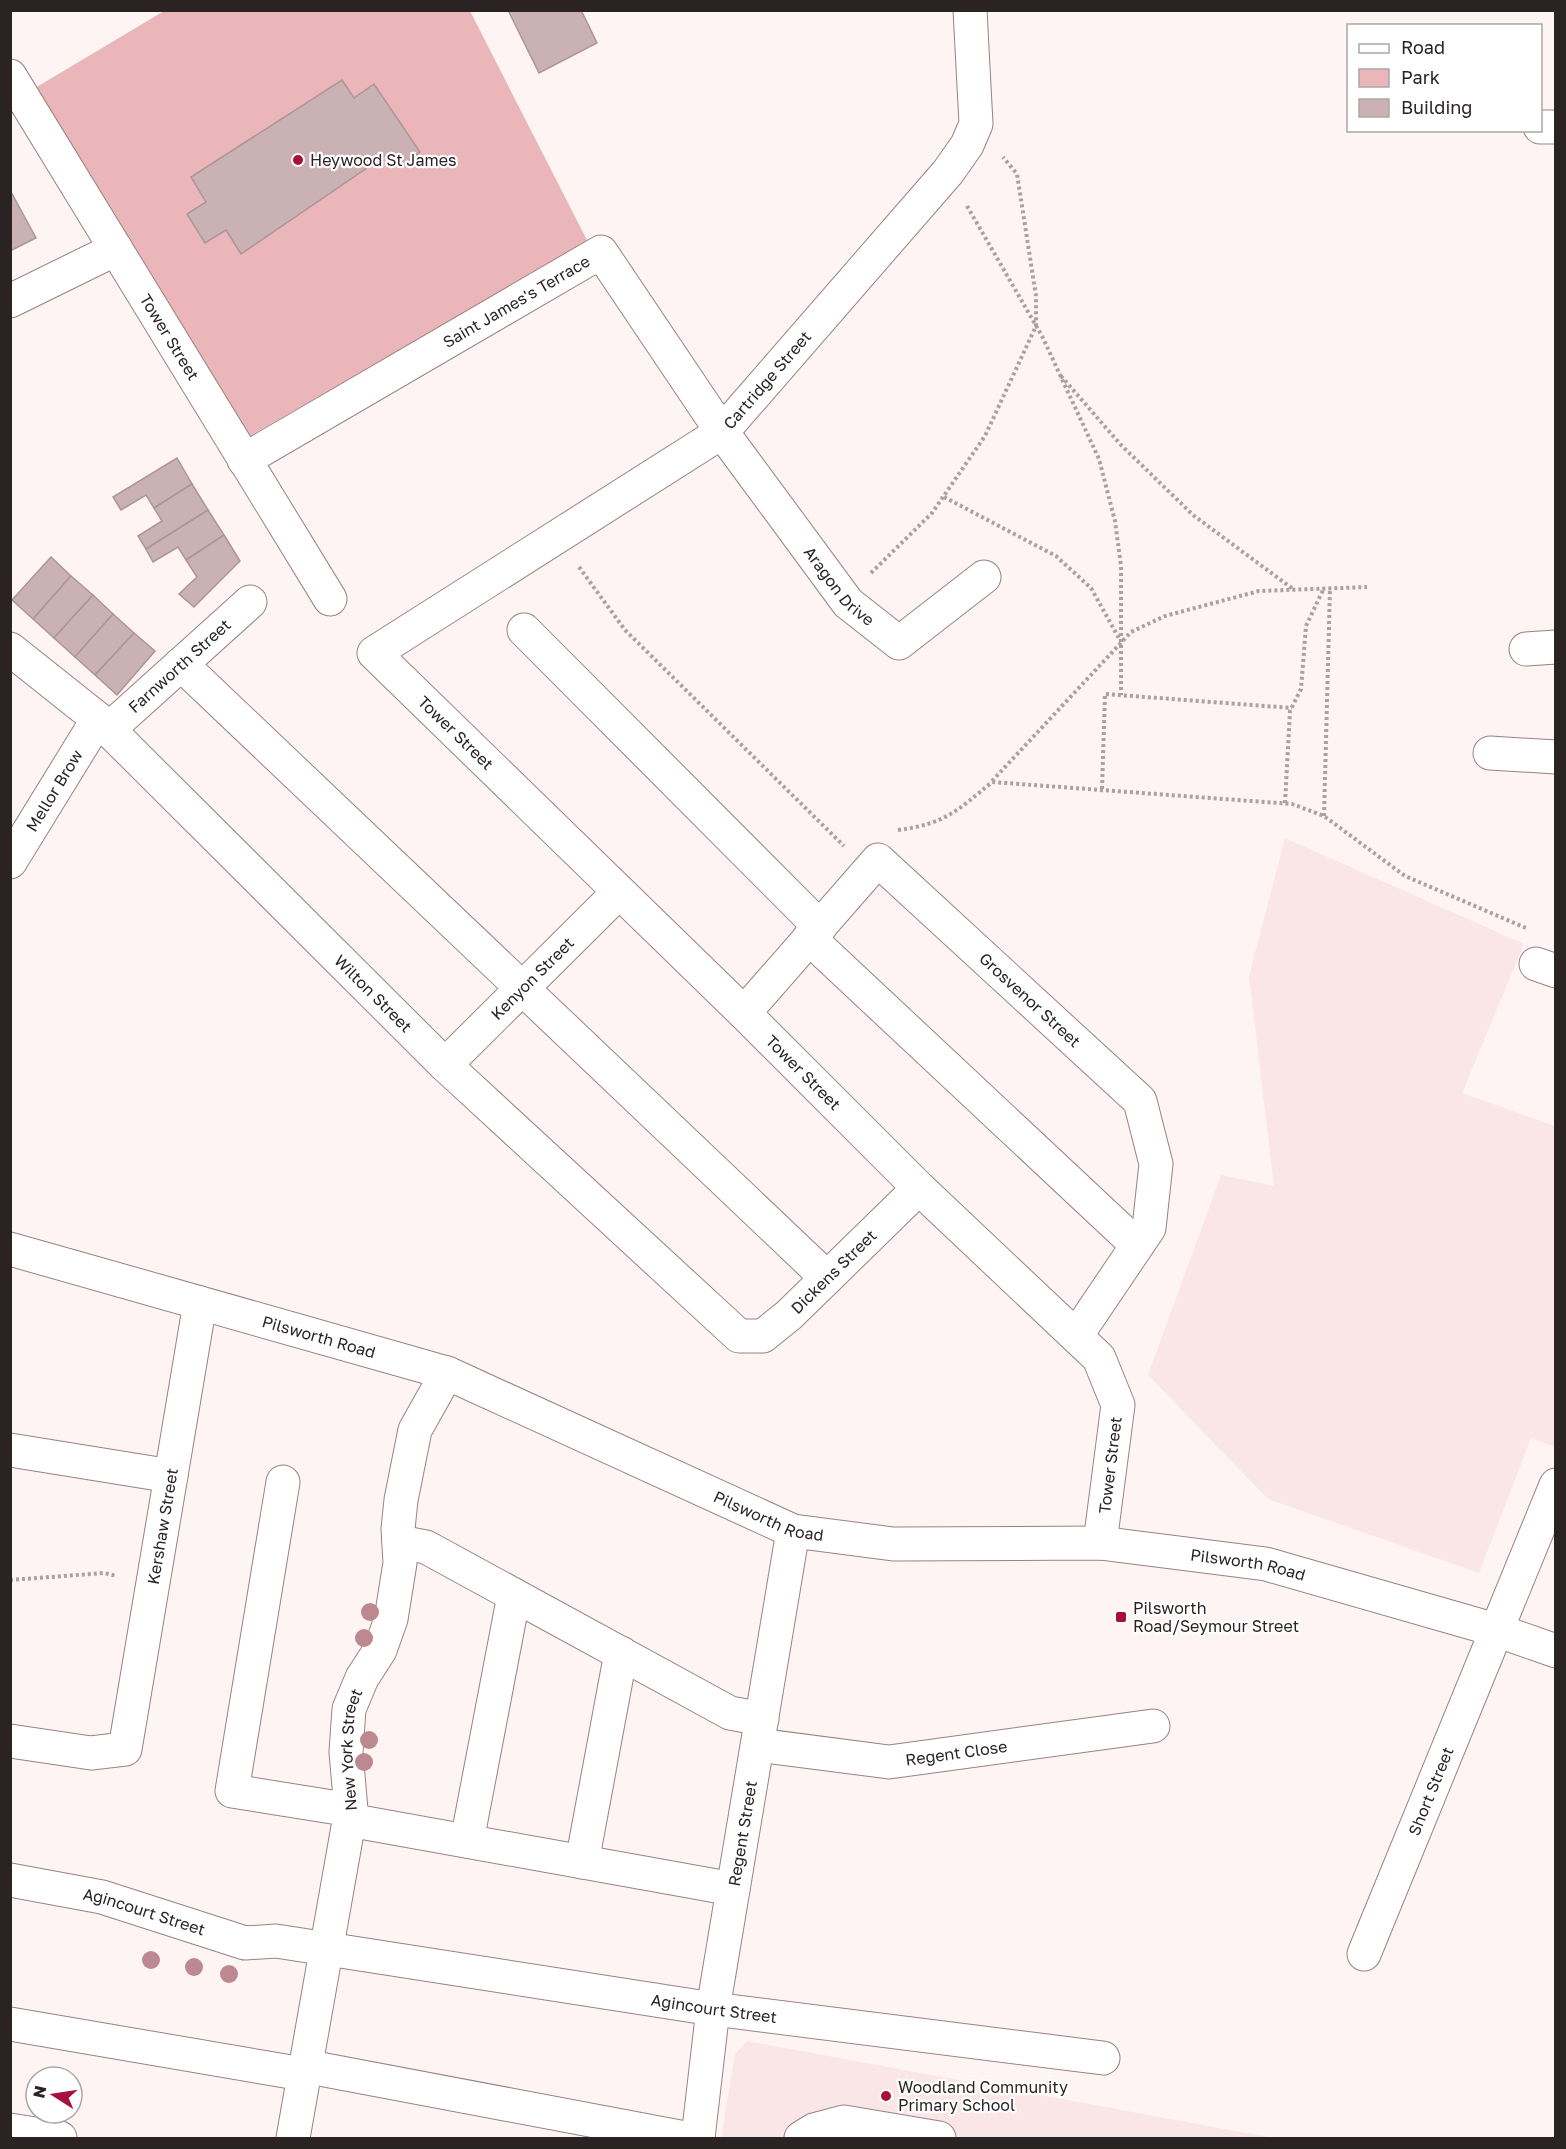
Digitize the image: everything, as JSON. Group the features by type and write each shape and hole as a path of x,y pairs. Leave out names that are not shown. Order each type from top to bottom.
{"street":[{"name":"Cartridge Street","path":"374,653 722,432 948,172 967,145 976,124 970,10"},
{"name":"Tower Street","path":"10,76 330,599"},
{"path":"10,301 116,249"},
{"name":"Saint James's Terrace","path":"244,460 602,252 722,432"},
{"name":"Aragon Drive","path":"722,432 844,597 899,643 984,577"},
{"name":"Farnworth Street","path":"103,724 181,664 250,602"},
{"path":"524,630 815,933 1137,1245"},
{"name":"Wilton Street","path":"10,649 103,724 445,1065 739,1336"},
{"name":"Tower Street","path":"374,653 744,1013 920,1188 1099,1358 1118,1405 1100,1543"},
{"path":"181,664 827,1278"},
{"name":"Mellor Brow","path":"10,862 103,724"},
{"path":"1490,753 1556,757"},
{"path":"744,1013 878,860"},
{"name":"Grosvenor Street","path":"878,860 1140,1101 1156,1164 1149,1228 1076,1336"},
{"name":"Kenyon Street","path":"445,1065 619,892"},
{"name":"Dickens Street","path":"739,1336 763,1336 920,1188"},
{"name":"Pilsworth Road","path":"10,1249 447,1373 794,1531 893,1544 1100,1543 1266,1564 1496,1630 1556,1651"},
{"name":"Kershaw Street","path":"10,1741 91,1753 125,1749 200,1304"},
{"name":"New York Street","path":"293,2139 350,1815 346,1752 349,1709 362,1678 380,1650 391,1619 400,1563 400,1500 415,1430 447,1373"},
{"path":"10,1450 171,1476"},
{"path":"283,1482 232,1791 467,1841 733,1889"},
{"name":"Short Street","path":"1364,1954 1556,1485"},
{"name":"Regent Street","path":"698,2139 713,2009 794,1531"},
{"name":"Regent Close","path":"399,1542 426,1547 730,1713 760,1732 889,1762 1153,1725"},
{"path":"467,1841 514,1595"},
{"path":"582,1862 621,1653"},
{"name":"Agincourt Street","path":"10,1880 102,1897 245,1943 276,1941 713,2009 1103,2058"},
{"path":"10,2024 304,2070 685,2139"},
{"path":"801,2139 814,2130 844,2122 939,2139"},
{"path":"10,2130 60,2139"}],"path":[{"path":"844,597 932,513 985,436 1036,326 1036,296 1017,174 976,124"},
{"path":"948,172 1036,326 1099,459 1115,521 1121,566 1121,695"},
{"path":"1057,371 1120,445 1193,515 1294,590"},
{"path":"944,496 1056,555 1091,588 1121,642"},
{"path":"558,537 625,630 858,861 878,860"},
{"path":"893,831 918,828 951,816 992,782 1131,632 1165,616 1259,591 1367,587"},
{"path":"1285,803 1292,708 1301,689 1306,626 1324,588"},
{"path":"1324,816 1330,588"},
{"path":"1102,789 1105,694 1292,708"},
{"path":"992,782 1285,803 1324,816 1404,876 1526,928 1546,967"},
{"path":"10,1580 104,1573 153,1582"}],"shaded area":[{"path":"1285,838 1524,944 1462,1093 1555,1126 1555,1447 1531,1438 1479,1573 1268,1499 1148,1375 1221,1175 1274,1186 1249,976"},
{"name":"Woodland Community Primary School","path":"747,2041 1274,2138 721,2138 735,2054"}],"green space":[{"path":"164,11 470,11 588,242 250,436 35,88"}],"building":[{"path":"508,10 581,10 597,43 539,73"},
{"name":"Heywood St James","path":"342,80 354,98 374,84 420,152 400,168 389,153 241,254 226,230 205,243 187,214 206,202 191,177"},
{"path":"10,190 36,238 10,251"},
{"path":"177,458 192,484 154,508 146,495 121,510 113,497"},
{"path":"192,484 208,510 146,549 138,536 162,521 154,508"},
{"path":"208,510 224,535 186,560 178,547 153,562 146,549"},
{"path":"224,535 240,561 194,607 179,594 197,577 186,560"},
{"path":"51,557 71,576 33,619 12,600"},
{"path":"71,576 93,595 54,638 33,619"},
{"path":"93,595 113,614 75,657 54,638"},
{"path":"113,614 134,633 95,675 75,657"},
{"path":"134,633 155,651 117,695 95,675"}],"place":[{"name":"Heywood St James","path":"298,160"},
{"name":"Pilsworth Road/Seymour Street","path":"1121,1617"},
{"name":"Woodland Community Primary School","path":"886,2096"}]}
